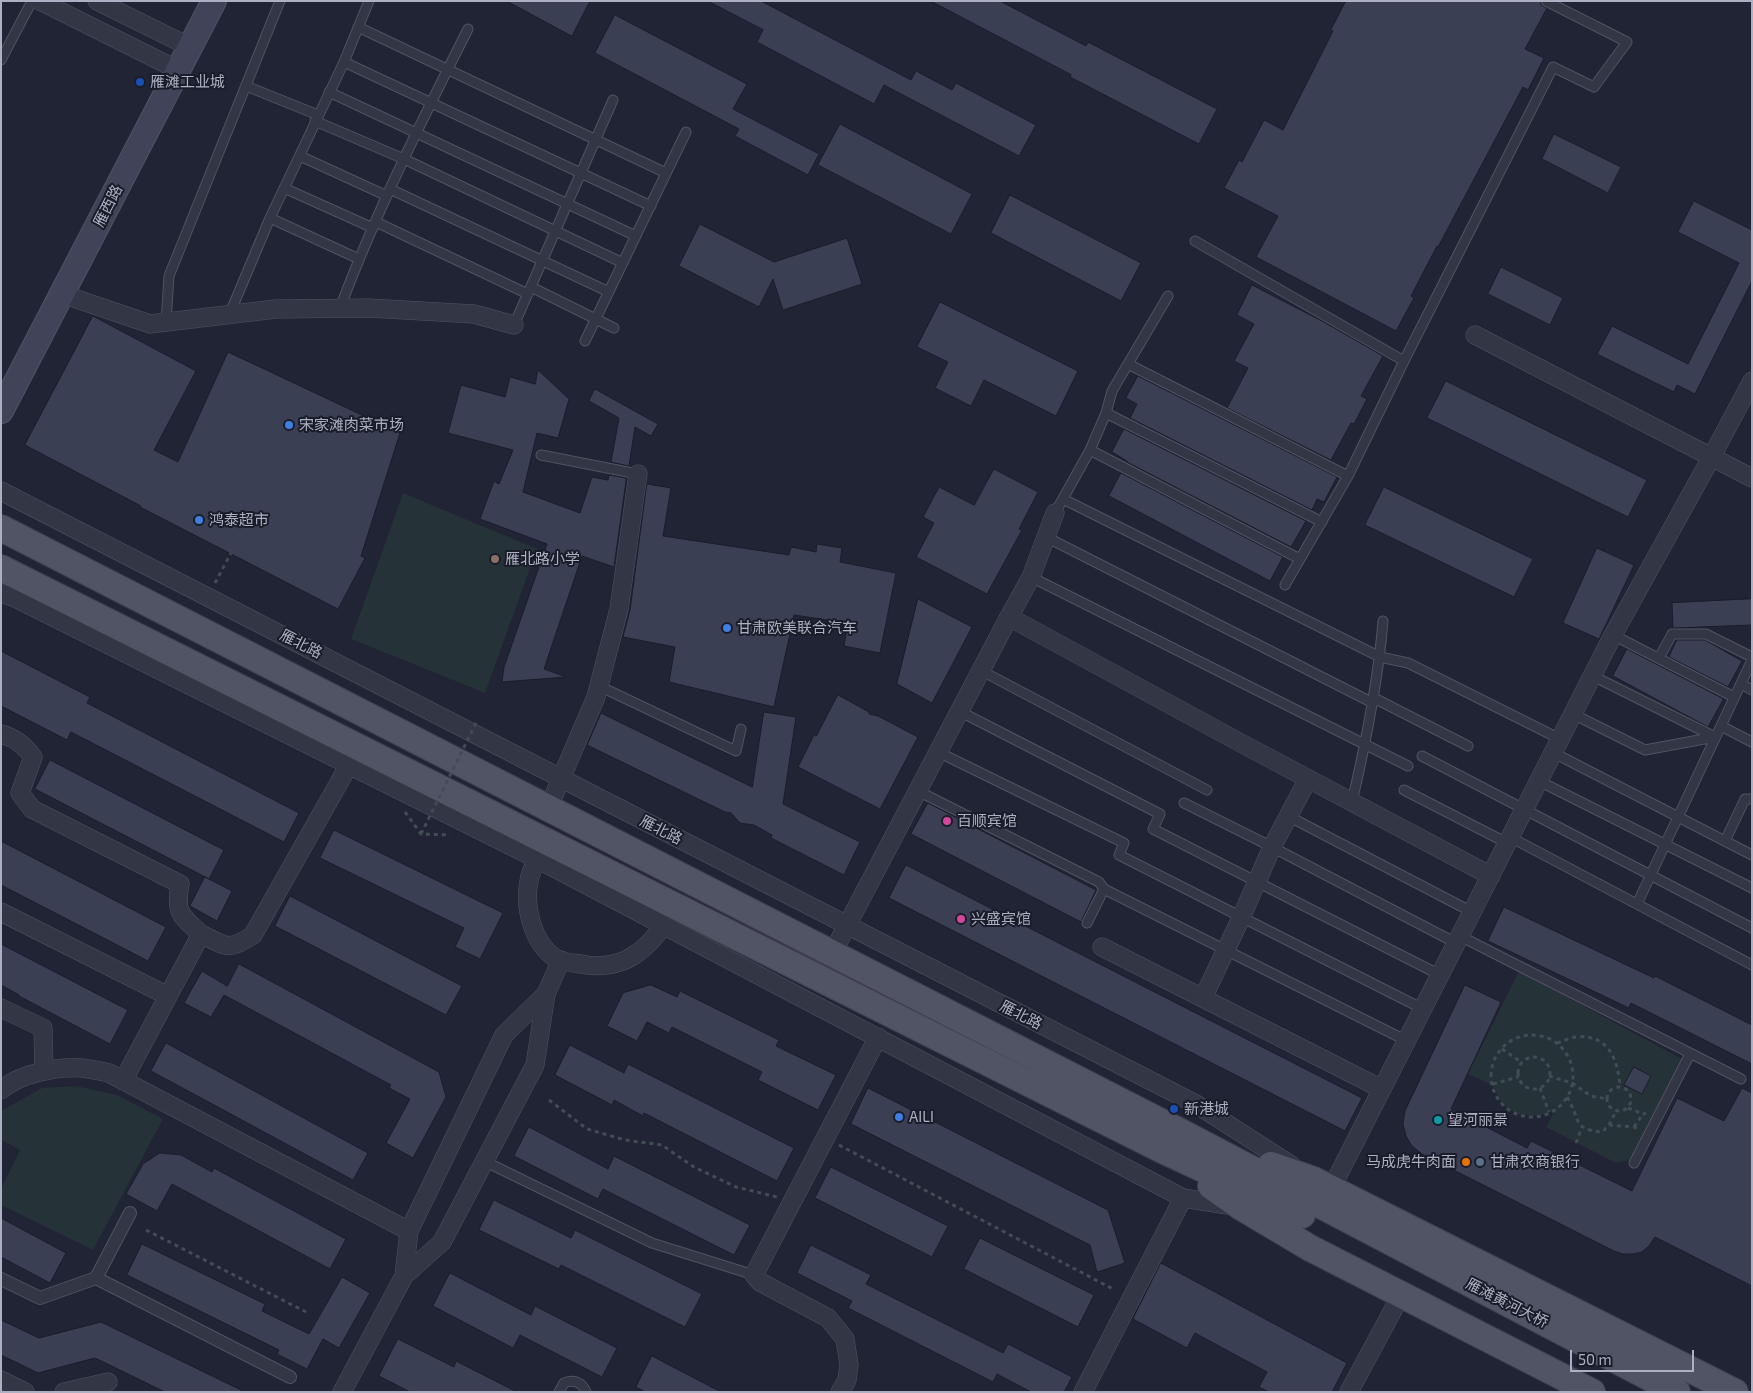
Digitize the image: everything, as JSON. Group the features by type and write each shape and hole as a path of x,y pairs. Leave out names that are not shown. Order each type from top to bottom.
{"main road":[{"name":"雁西路","path":"1,411 214,1"},
{"name":"雁北路","path":"1,528 1179,1131"},
{"path":"1,568 1160,1149 1332,1221"},
{"path":"1179,1131 1332,1221"},
{"path":"1179,1131 1322,1185 1735,1392"},
{"path":"1160,1149 1241,1207 1310,1248 1591,1391"},
{"name":"雁滩黄河大桥","path":"1332,1221 1639,1392"},
{"name":"雁滩黄河大桥","path":"1332,1221 1677,1392"}],"street":[{"path":"40,1 178,70"},
{"path":"97,1 190,47"},
{"path":"62,294 150,324 276,309 369,308 474,314 514,325"},
{"path":"1474,335 1752,478"},
{"path":"1322,1185 1382,1089 1592,676 1752,381"},
{"path":"548,808 599,686 619,609 638,474"},
{"name":"雁北路","path":"1,491 1196,1104 1322,1185"},
{"path":"832,954 1031,576 1059,506"},
{"path":"1,593 15,598 537,859 1183,1198 1241,1207"},
{"path":"1008,617 1491,876"},
{"path":"1,734 25,746 33,757 20,793 32,810 180,884 177,904 185,920 201,934 225,946 239,945 253,935 350,765"},
{"path":"1203,998 1272,847 1308,779"},
{"path":"537,859 529,879 527,901 531,923 541,942 556,958 590,966 612,964 632,957 650,944 663,926"},
{"path":"1,912 168,996"},
{"path":"123,1081 201,934"},
{"path":"1102,947 1382,1089"},
{"path":"342,1392 404,1276 442,1242 535,1065 546,994 562,960"},
{"path":"404,1276 409,1230 504,1035 546,994"},
{"path":"1,1008 43,1028 44,1071"},
{"path":"840,1392 847,1380 849,1365 845,1338 828,1318 760,1282 754,1274 878,1037"},
{"path":"1,1090 9,1083 38,1071 80,1068 108,1073 409,1230"},
{"path":"1083,1392 1183,1198"},
{"path":"1,1279 40,1298 96,1278 130,1213"},
{"path":"96,1278 290,1377"},
{"path":"1349,1392 1401,1295"},
{"path":"1,1380 25,1392"},
{"path":"64,1392 108,1382"}],"lane":[{"path":"1,60 32,1"},
{"path":"166,322 169,276 280,1"},
{"path":"230,314 270,218 344,62 369,1"},
{"path":"1285,585 1348,476 1553,67 1594,87 1627,42 1546,1"},
{"path":"358,27 666,173"},
{"path":"340,308 359,259 404,159 468,29"},
{"path":"344,62 651,206"},
{"path":"246,86 623,263"},
{"path":"329,92 636,236"},
{"path":"514,325 613,100"},
{"path":"586,341 686,132"},
{"path":"300,156 389,192 609,292"},
{"path":"284,188 614,328"},
{"path":"270,218 359,259"},
{"path":"1195,241 1404,361"},
{"path":"1168,296 1112,391 1106,413 1090,450 1059,506 1380,657 1408,663 1557,746 1678,817 1752,855"},
{"path":"1128,364 1348,476"},
{"path":"1106,413 1322,522"},
{"path":"1090,450 1300,559"},
{"path":"541,455 638,474"},
{"path":"1046,537 1468,746"},
{"path":"1031,576 1408,766"},
{"path":"1352,802 1366,745 1374,701 1383,621"},
{"path":"1637,904 1752,658 1706,634 1672,634 1659,658"},
{"path":"1614,635 1734,697"},
{"path":"980,670 1207,790"},
{"path":"1592,676 1715,737"},
{"path":"1741,684 1752,690"},
{"path":"599,686 736,752 741,729"},
{"path":"959,711 1160,814 1153,829 1440,975"},
{"path":"1573,714 1645,750 1715,737"},
{"path":"1721,726 1752,742"},
{"path":"938,752 1124,844 1120,855 1423,1009"},
{"path":"1422,756 1752,928"},
{"path":"1539,781 1752,888"},
{"path":"1404,790 1637,904 1752,965"},
{"path":"918,791 1099,882 1104,889 1407,1041"},
{"path":"1725,841 1745,799 1752,799"},
{"path":"1184,803 1741,1079"},
{"path":"1288,816 1472,912"},
{"path":"1087,923 1104,889"},
{"path":"1634,1163 1690,1054"},
{"path":"484,1161 652,1243 754,1274"},
{"path":"559,1392 564,1383 573,1381 582,1384 586,1392"}],"path":[{"path":"208,596 231,553"},
{"path":"421,834 477,721"},
{"path":"1533,1034 1546,1037 1557,1043 1566,1052 1572,1064 1572,1083 1567,1097 1557,1108 1542,1115 1528,1116 1514,1112 1503,1104 1495,1092 1491,1078 1493,1064 1502,1049 1509,1042 1521,1036 1533,1034"},
{"path":"1557,1043 1576,1037 1593,1038 1607,1045 1618,1069 1620,1087"},
{"path":"1502,1049 1521,1062"},
{"path":"1530,1057 1540,1058 1548,1066 1549,1076 1547,1081 1540,1088 1524,1086 1517,1072 1521,1062 1530,1057"},
{"path":"1549,1076 1572,1083 1591,1096 1607,1099"},
{"path":"1493,1084 1518,1077"},
{"path":"1620,1087 1630,1093 1631,1101 1628,1108 1616,1111 1610,1107 1607,1099 1612,1089 1620,1087"},
{"path":"1540,1088 1549,1112"},
{"path":"1567,1097 1575,1109 1576,1119 1585,1129 1602,1132 1616,1111"},
{"path":"549,1100 587,1129 625,1140 662,1146 694,1167 736,1187 792,1201"},
{"path":"1634,1127 1643,1114"},
{"path":"1608,1125 1634,1127 1649,1136"},
{"path":"1576,1143 1582,1127"},
{"path":"826,1138 1113,1289"},
{"path":"146,1230 306,1312"}],"shaded area":[{"path":"403,493 537,549 485,693 351,639"},
{"path":"1519,971 1682,1059 1629,1160 1616,1163 1546,1127 1555,1110 1534,1116 1521,1115 1514,1112 1501,1102 1491,1085 1468,1074"},
{"path":"76,1086 117,1095 163,1119 93,1250 1,1205 1,1189 20,1150 1,1140 1,1111 42,1088"}],"building":[{"path":"507,1 590,1 572,36"},
{"path":"708,1 761,1 911,80 916,71 952,90 956,83 1036,125 1019,156 884,85 874,104 757,42 763,30"},
{"path":"931,1 1000,1 1086,46 1088,42 1217,109 1199,144 1070,77 1071,75"},
{"path":"1346,1 1540,1 1541,5 1547,8 1525,49 1544,58 1528,90 1523,87 1437,246 1411,296 1414,298 1396,331 1256,257 1278,216 1224,188 1239,160 1242,162 1264,120 1283,130"},
{"path":"615,15 747,84 733,109 819,154 808,175 735,136 739,129 595,53"},
{"path":"840,124 972,194 951,234 818,165"},
{"path":"1554,134 1621,167 1608,193 1542,159"},
{"path":"1010,195 1141,263 1121,301 991,233"},
{"path":"1694,201 1752,230 1752,281 1695,394 1677,385 1674,392 1597,354 1612,326 1688,364 1739,263 1678,232"},
{"path":"700,224 774,262 847,238 862,284 783,310 773,279 759,307 679,266"},
{"path":"1501,267 1563,298 1550,325 1488,294"},
{"path":"1252,285 1322,321 1383,356 1361,396 1367,399 1354,424 1351,423 1331,460 1227,408 1248,368 1234,361 1254,324 1237,315"},
{"path":"940,302 1078,371 1056,416 984,380 971,406 935,388 948,362 917,347"},
{"path":"93,316 196,371 154,450 178,462 228,352 400,433 361,556 365,558 338,609 140,507 25,445"},
{"path":"538,370 569,399 558,438 537,433 523,492 580,513 592,477 608,480 609,475 626,478 626,481 614,567 582,556 544,669 566,677 502,682 504,667 547,544 480,519 494,481 499,484 513,450 448,433 461,385 505,397 510,377 535,384"},
{"path":"1138,376 1337,477 1324,502 1317,499 1312,510 1130,418 1137,404 1126,398"},
{"path":"1446,381 1647,480 1628,517 1427,418"},
{"path":"595,389 658,424 651,436 635,427 629,466 611,462 619,418 589,401"},
{"path":"1124,429 1306,521 1291,547 1127,462 1112,452"},
{"path":"994,469 1038,492 1019,529 1022,530 987,594 916,557 934,523 923,517 939,487 974,505"},
{"path":"1121,473 1283,557 1270,581 1109,496"},
{"path":"647,484 671,488 663,536 789,555 791,547 816,552 817,544 842,548 840,562 896,573 880,653 844,646 848,623 794,615 774,707 669,682 675,647 623,637 630,610"},
{"path":"1384,487 1533,559 1514,597 1365,525"},
{"path":"1597,548 1634,565 1599,639 1563,623"},
{"path":"918,599 972,627 932,703 897,684"},
{"path":"1752,599 1752,625 1673,628 1672,603"},
{"path":"1677,640 1705,640 1742,661 1728,687 1669,657"},
{"path":"1627,649 1722,698 1723,700 1708,727 1613,676"},
{"path":"1,651 90,697 87,703 299,813 284,842 71,732 67,740 1,706"},
{"path":"838,695 869,712 869,714 878,716 918,737 880,809 798,767 814,735 816,736"},
{"path":"764,712 796,717 783,804 860,842 844,875 771,838 772,835 754,825 740,823 731,813 725,812 587,745 601,713 752,787"},
{"path":"50,760 224,850 209,879 35,789"},
{"path":"928,803 1096,890 1081,922 911,834"},
{"path":"334,830 503,913 480,959 455,947 464,928 320,858"},
{"path":"1,841 166,927 148,961 1,885"},
{"path":"906,865 1362,1098 1345,1131 889,898"},
{"path":"205,877 232,891 217,921 190,906"},
{"path":"290,896 462,986 446,1015 275,926"},
{"path":"1504,907 1654,978 1655,976 1752,1025 1752,1064 1631,1003 1629,1008 1488,941"},
{"path":"1,944 128,1010 110,1044 1,985"},
{"path":"239,964 439,1072 446,1097 413,1158 386,1143 410,1099 389,1088 391,1085 224,995 211,1017 184,1003 202,971 227,986"},
{"path":"651,985 677,997 680,991 779,1040 776,1046 836,1075 818,1110 758,1080 762,1072 672,1027 669,1033 647,1022 637,1041 607,1026 623,993"},
{"name":"望河丽景","path":"1465,985 1501,1002 1451,1109 1527,1148 1531,1141 1632,1191 1677,1098 1724,1121 1742,1088 1752,1093 1752,1286 1655,1237 1642,1252 1623,1254 1614,1251 1422,1154 1412,1146 1406,1136 1403,1124 1405,1111"},
{"path":"166,1043 368,1153 353,1180 151,1071"},
{"path":"570,1045 624,1073 628,1064 794,1148 777,1181 644,1113 643,1116 614,1100 612,1105 555,1075"},
{"path":"1634,1067 1651,1076 1642,1094 1624,1085"},
{"path":"868,1088 1108,1210 1125,1263 1097,1272 1090,1245 851,1124"},
{"path":"529,1127 608,1169 614,1156 750,1225 734,1255 603,1189 598,1199 514,1156"},
{"path":"160,1153 181,1155 212,1172 214,1168 346,1239 330,1269 172,1184 157,1211 126,1194 143,1164"},
{"path":"831,1167 948,1226 932,1257 815,1198"},
{"path":"494,1200 571,1238 575,1230 702,1294 685,1327 561,1265 559,1269 479,1230"},
{"path":"1,1218 66,1253 50,1283 1,1257"},
{"path":"980,1238 1094,1295 1078,1327 964,1269"},
{"path":"142,1244 265,1304 262,1311 309,1334 342,1277 370,1293 339,1348 323,1339 307,1369 277,1354 279,1350 127,1275"},
{"path":"811,1245 871,1275 866,1284 1003,1353 1008,1344 1072,1377 1064,1392 1031,1392 997,1374 993,1382 848,1308 852,1301 797,1273"},
{"path":"1161,1263 1347,1363 1332,1392 1269,1392 1259,1387 1267,1372 1195,1333 1187,1348 1133,1319"},
{"path":"450,1273 531,1315 535,1306 617,1348 602,1377 520,1335 513,1348 433,1306"},
{"path":"1,1320 39,1338 101,1322 245,1392 165,1392 95,1358 38,1373 1,1355"},
{"path":"398,1339 454,1367 456,1361 517,1392 410,1392 379,1376"},
{"path":"652,1356 721,1392 645,1392 636,1387"}],"place":[{"name":"雁滩工业城","path":"140,82"},
{"name":"宋家滩肉菜市场","path":"289,425"},
{"name":"鸿泰超市","path":"199,520"},
{"name":"雁北路小学","path":"495,559"},
{"name":"甘肃欧美联合汽车","path":"727,628"},
{"name":"百顺宾馆","path":"947,821"},
{"name":"兴盛宾馆","path":"961,919"},
{"name":"新港城","path":"1174,1109"},
{"name":"AILI","path":"899,1117"},
{"name":"望河丽景","path":"1438,1120"},
{"name":"马成虎牛肉面","path":"1466,1162"},
{"name":"甘肃农商银行","path":"1480,1162"}]}
